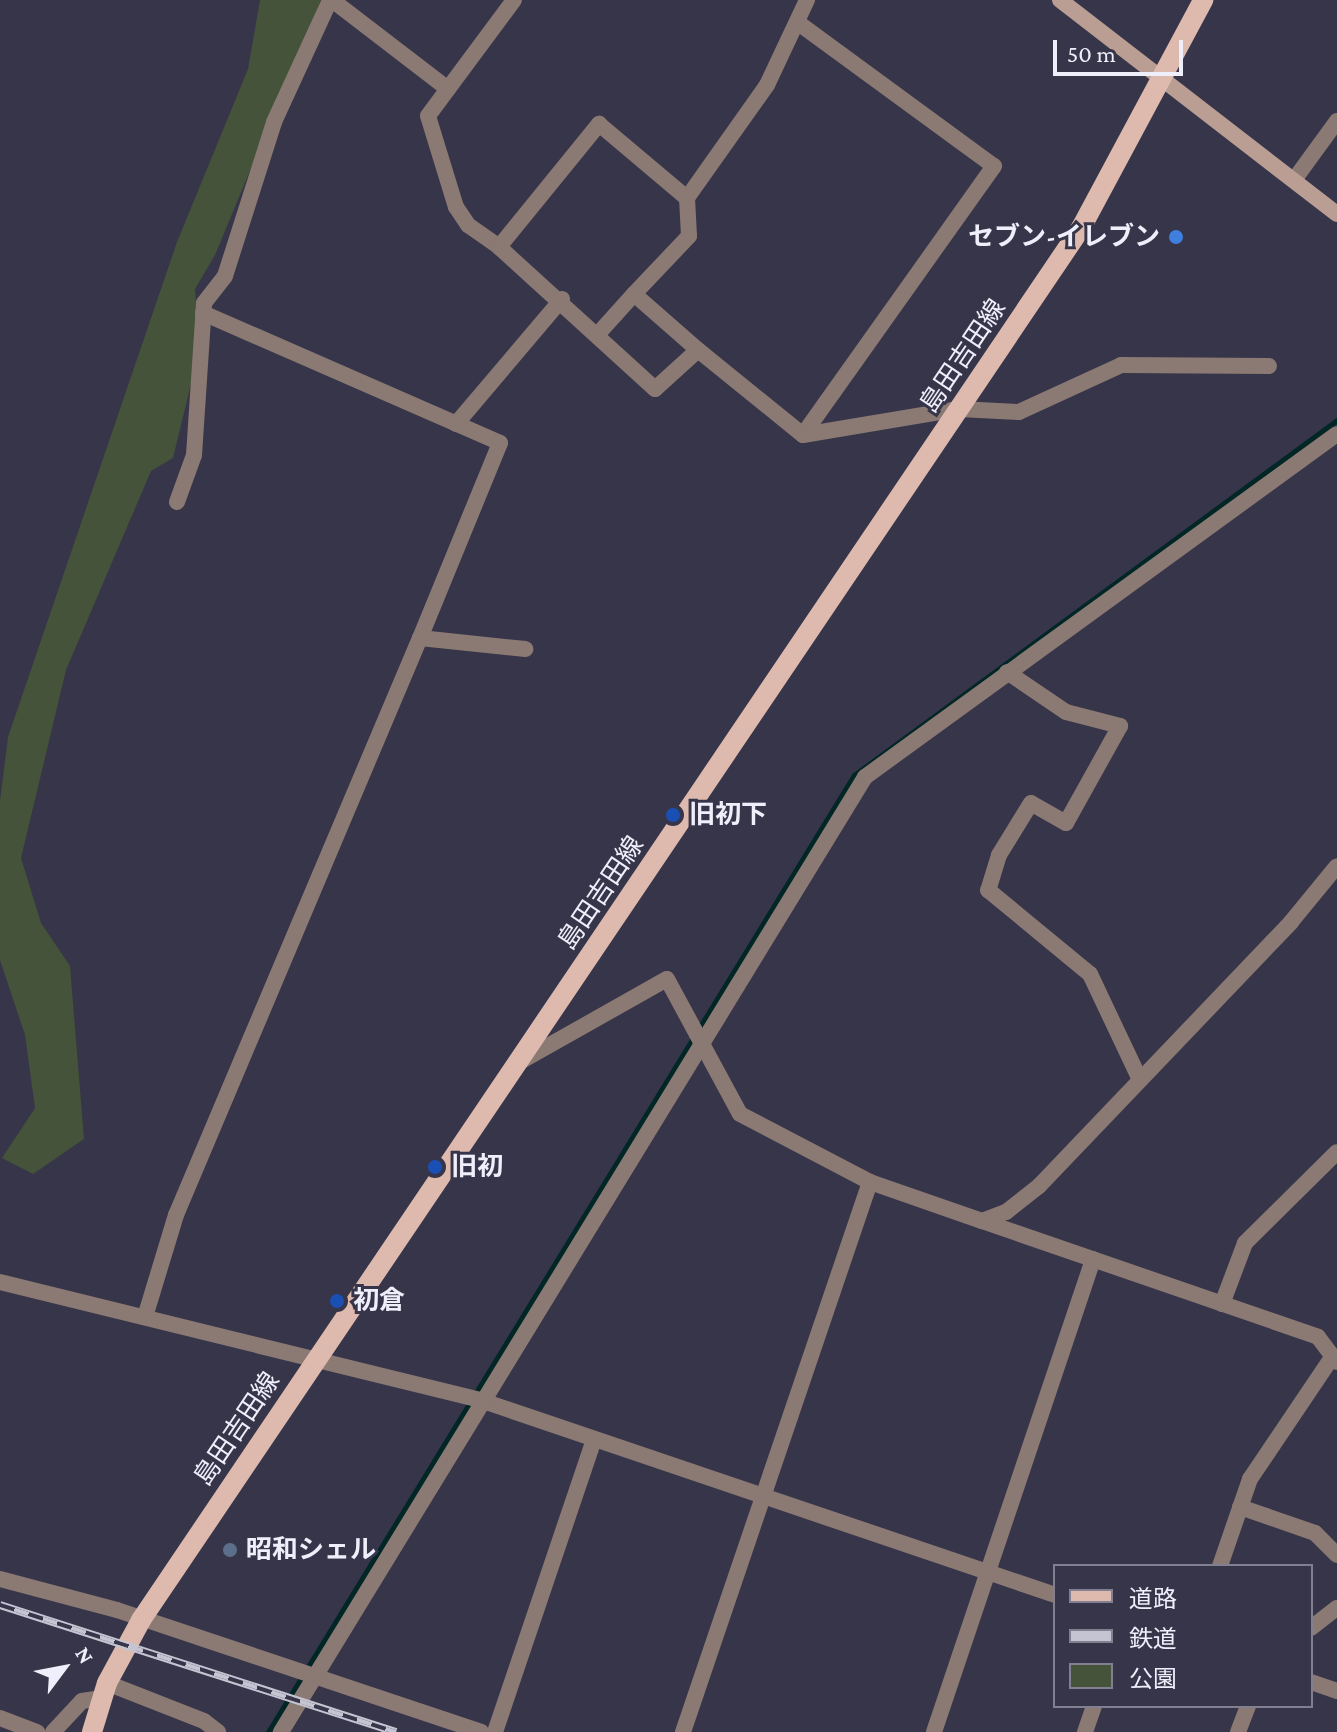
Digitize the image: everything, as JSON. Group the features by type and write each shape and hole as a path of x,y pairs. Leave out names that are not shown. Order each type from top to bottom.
{"main road":[{"name":"島田吉田線","path":"92,1732 105,1690 141,1620 1081,228 1203,0"}],"street":[{"path":"177,502 194,455 204,303 225,276 274,122 331,0 448,89"},
{"path":"514,0 428,116 456,207 468,225 562,299 655,389 698,350"},
{"path":"597,335 689,236 687,198 767,85 807,0"},
{"path":"1060,0 1337,214"},
{"path":"797,22 994,166 803,435"},
{"path":"1294,180 1337,121"},
{"path":"499,247 599,124 687,198"},
{"path":"634,294 803,435 959,409 1019,412 1121,365 1269,366"},
{"path":"456,424 562,299"},
{"path":"145,1317 176,1215 500,443 203,313"},
{"path":"281,1732 865,777 1337,434"},
{"path":"420,638 525,649"},
{"path":"1007,672 1066,712 1120,726 1066,823 1031,803 999,855 988,890 1090,974 1140,1080"},
{"path":"982,1221 1006,1212 1039,1186 1337,866"},
{"path":"515,1065 667,979 704,1039 740,1114 870,1182 1318,1337 1335,1359 1250,1479 1221,1564"},
{"path":"1222,1304 1245,1243 1337,1152"},
{"path":"683,1732 870,1182"},
{"path":"934,1732 1093,1259"},
{"path":"0,1282 316,1357 483,1401 1053,1594"},
{"path":"495,1732 594,1439"},
{"path":"1240,1507 1315,1533 1337,1555"},
{"path":"0,1579 141,1620 481,1732"},
{"path":"1313,1626 1337,1608"},
{"path":"1313,1683 1337,1691"},
{"path":"53,1732 82,1701 105,1690 204,1721 218,1732"},
{"path":"1085,1732 1093,1708"},
{"path":"1238,1732 1247,1708"},
{"path":"0,1718 37,1732"}],"green space":[{"path":"260,0 321,0 215,255 195,289 199,351 173,458 151,471 66,670 21,858 41,923 70,966 84,1139 33,1174 2,1158 35,1108 25,1035 0,960 0,801 8,737 177,242 248,69"}],"waterway":[{"path":"268,1732 854,775 1337,420"}],"railway":[{"path":"0,1605 396,1732"}],"place":[{"name":"セブン-イレブン","path":"1176,237"},
{"name":"旧初下","path":"673,815"},
{"name":"旧初","path":"435,1167"},
{"name":"初倉","path":"337,1301"},
{"name":"昭和シェル","path":"230,1550"}]}
